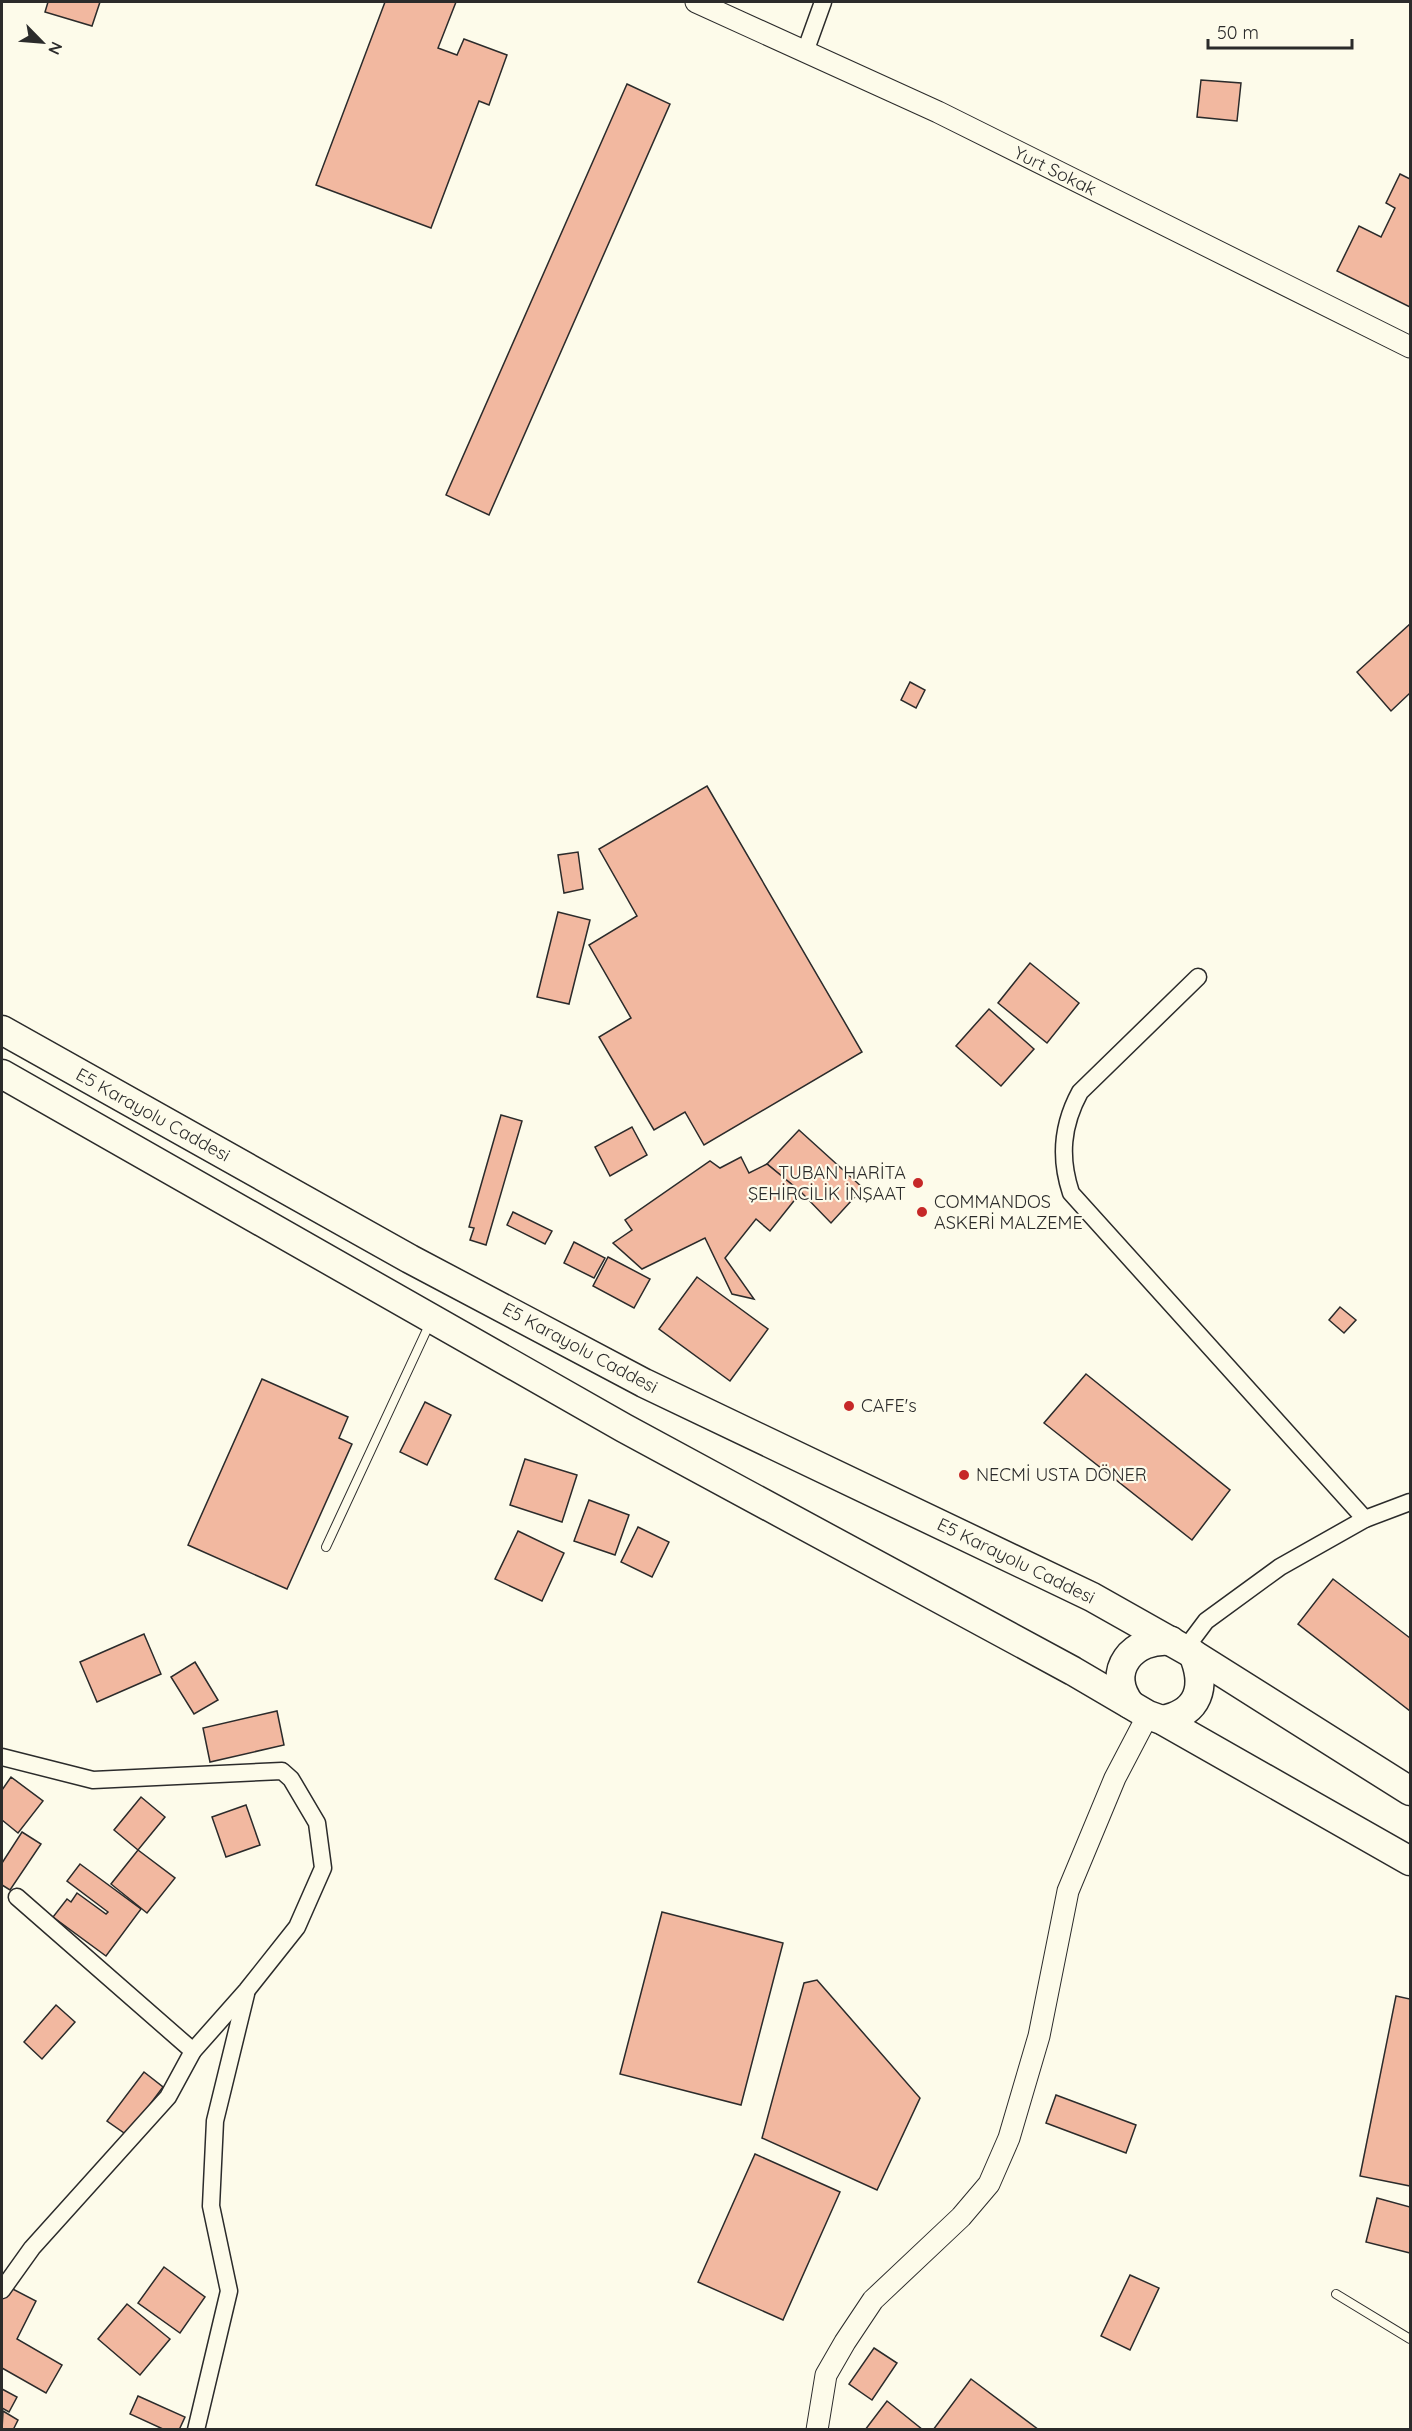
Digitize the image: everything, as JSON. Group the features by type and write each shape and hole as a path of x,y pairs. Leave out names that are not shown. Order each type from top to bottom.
{"highway":[{"name":"E5 Karayolu Caddesi","path":"2,1030 410,1259 644,1383 1092,1597 1183,1648 1410,1791"},
{"path":"2,1074 624,1428 1147,1713 1410,1861"},
{"path":"1158,1640 1183,1648 1201,1679 1194,1702 1186,1712 1174,1718 1147,1713 1123,1694 1122,1670 1127,1658 1135,1649 1146,1642 1158,1640"}],"street":[{"name":"Yurt Sokak","path":"696,2 948,118 1410,347"},
{"path":"805,52 823,2"},
{"path":"1198,977 1080,1092 1073,1106 1064,1137 1066,1179 1071,1193 1365,1520"},
{"path":"1183,1648 1206,1621 1280,1567 1365,1520 1410,1502"},
{"path":"817,2430 826,2375 873,2300 961,2217 989,2184 1009,2138 1039,2036 1068,1891 1114,1778 1147,1713"},
{"path":"2,1757 93,1780 282,1771 291,1779 317,1823 323,1868 297,1926 247,1990 193,2050 168,2097 32,2248 2,2290"},
{"path":"17,1898 193,2050"},
{"path":"196,2430 230,2291 211,2206 215,2121 247,1990"}],"lane":[{"path":"326,1547 431,1320"},
{"path":"1336,2294 1410,2339"}],"building":[{"path":"48,2 100,2 92,26 45,12"},
{"path":"385,2 456,2 438,48 457,55 464,39 507,55 489,105 479,101 431,228 316,185"},
{"path":"1201,80 1241,83 1237,121 1197,117"},
{"path":"627,84 670,104 489,515 446,495"},
{"path":"1400,174 1410,179 1410,307 1337,271 1359,226 1381,237 1395,208 1386,203"},
{"path":"1410,624 1410,693 1391,711 1357,672"},
{"path":"910,682 925,690 916,708 901,700"},
{"path":"707,786 862,1052 704,1145 685,1112 654,1130 599,1037 631,1018 589,945 637,916 599,849"},
{"path":"578,852 583,889 564,893 558,855"},
{"path":"558,912 590,920 569,1004 537,997"},
{"path":"1030,963 1079,1003 1047,1043 998,1003"},
{"path":"989,1009 1034,1049 1001,1086 956,1046"},
{"path":"501,1115 522,1121 486,1245 470,1240 474,1228 469,1227"},
{"path":"632,1127 647,1155 610,1176 595,1147"},
{"path":"799,1130 863,1188 831,1223 801,1192 767,1164"},
{"path":"741,1157 749,1173 767,1164 801,1192 770,1231 756,1219 725,1258 754,1299 732,1294 705,1238 642,1269 613,1243 632,1230 625,1220 710,1161 720,1168"},
{"path":"513,1212 552,1231 545,1244 507,1225"},
{"path":"574,1242 605,1258 594,1278 564,1263"},
{"path":"608,1257 650,1279 634,1308 593,1286"},
{"path":"697,1277 768,1329 730,1381 659,1329"},
{"path":"1340,1307 1356,1320 1344,1333 1329,1320"},
{"path":"1086,1374 1230,1490 1192,1540 1044,1423"},
{"path":"262,1379 348,1417 339,1438 352,1444 287,1589 188,1545"},
{"path":"425,1402 451,1415 427,1465 400,1452"},
{"path":"525,1459 577,1475 562,1522 510,1505"},
{"path":"589,1500 629,1515 615,1555 574,1541"},
{"path":"638,1527 669,1542 652,1577 621,1562"},
{"path":"518,1531 564,1553 542,1601 495,1579"},
{"path":"1333,1579 1410,1638 1410,1711 1298,1624"},
{"path":"144,1634 161,1674 97,1702 80,1662"},
{"path":"195,1662 218,1700 194,1714 171,1677"},
{"path":"277,1711 284,1745 210,1762 203,1728"},
{"path":"11,1777 43,1801 18,1833 2,1820 2,1790"},
{"path":"141,1797 165,1817 138,1850 114,1830"},
{"path":"246,1805 260,1845 226,1857 212,1817"},
{"path":"22,1832 41,1844 10,1890 2,1885 2,1863"},
{"path":"138,1850 175,1878 147,1913 111,1884"},
{"path":"80,1864 141,1909 106,1956 53,1917 67,1899 71,1902 77,1893 106,1914 108,1912 67,1881"},
{"path":"662,1912 783,1943 741,2105 620,2074"},
{"path":"817,1980 920,2098 877,2190 762,2138 804,1983"},
{"path":"1396,1996 1410,1999 1410,2186 1360,2176"},
{"path":"56,2005 75,2022 42,2059 24,2042"},
{"path":"144,2072 163,2087 127,2135 107,2121"},
{"path":"1056,2095 1136,2125 1126,2153 1046,2123"},
{"path":"755,2154 840,2192 783,2320 698,2282"},
{"path":"1377,2198 1410,2207 1410,2253 1366,2242"},
{"path":"164,2267 205,2297 180,2333 138,2303"},
{"path":"1130,2275 1159,2288 1130,2350 1101,2336"},
{"path":"7,2286 36,2301 17,2339 62,2365 46,2393 2,2368 2,2298"},
{"path":"127,2304 170,2339 140,2375 98,2339"},
{"path":"874,2348 897,2363 872,2400 849,2384"},
{"path":"971,2379 1039,2430 933,2430"},
{"path":"2,2389 17,2397 9,2412 2,2408"},
{"path":"138,2396 185,2417 179,2430 165,2430 130,2414"},
{"path":"887,2401 923,2430 865,2430"},
{"path":"3,2411 18,2420 13,2430 2,2430"}],"place":[{"name":"TUBAN HARİTA ŞEHİRCİLİK İNŞAAT","path":"918,1183"},
{"name":"COMMANDOS ASKERİ MALZEME","path":"922,1212"},
{"name":"CAFE's","path":"849,1406"},
{"name":"NECMİ USTA DÖNER","path":"964,1475"}]}
